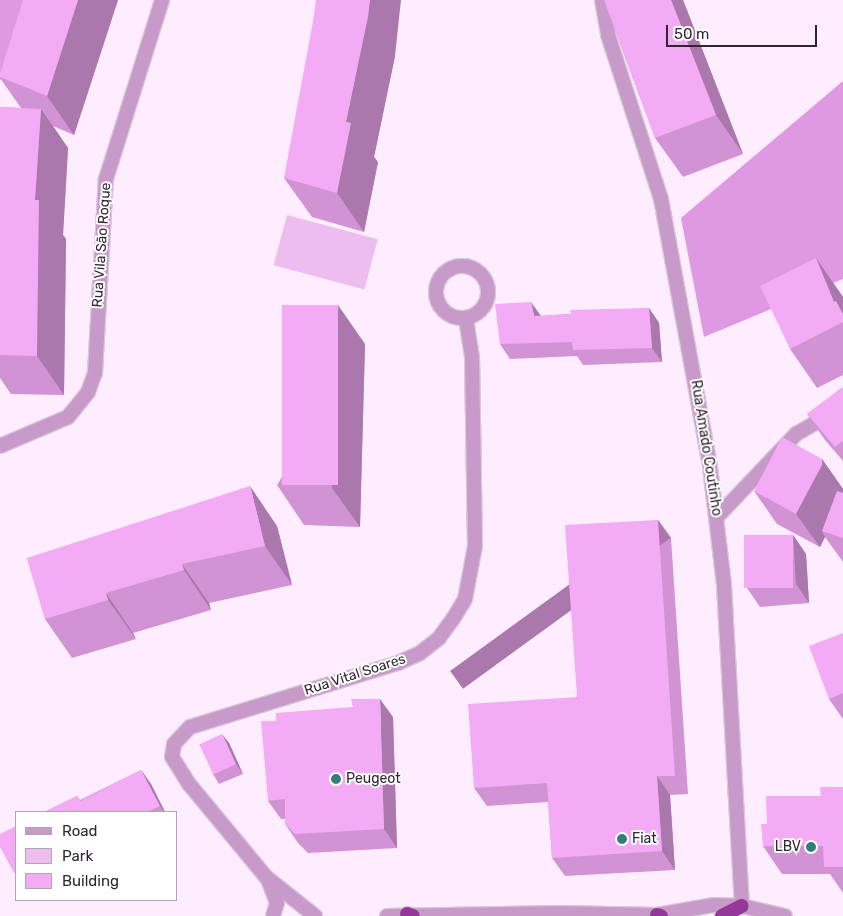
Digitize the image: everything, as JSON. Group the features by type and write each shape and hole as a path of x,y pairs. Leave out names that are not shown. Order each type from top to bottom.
{"highway":[{"path":"722,916 742,906"}],"street":[{"name":"Rua Vila São Roque","path":"0,446 68,417 88,392 95,373 106,178 162,0"},
{"name":"Rua Amado Coutinho","path":"602,0 608,35 661,199 718,517 742,906"},
{"name":"Rua Vital Soares","path":"315,916 266,877 178,770 172,757 174,744 190,727 420,653 439,638 453,619 464,599 475,546 472,357 466,318"},
{"path":"718,517 796,434 843,407"},
{"name":"Rua Vital Soares","path":"266,877 277,903 273,916"},
{"path":"387,916 659,916 714,905 742,906 785,916"}],"green space":[{"path":"287,215 378,239 364,290 274,265"}],"shaded area":[{"path":"0,0 36,0 0,81"},
{"path":"843,81 843,279 704,337 681,218"}],"building":[{"path":"23,0 78,0 47,96 0,77"},
{"path":"316,0 370,0 346,122 351,123 337,193 284,178"},
{"path":"604,0 671,0 716,115 655,138"},
{"path":"0,107 41,109 35,200 39,200 37,356 0,355"},
{"path":"816,258 834,302 836,301 843,314 843,322 790,349 760,286"},
{"path":"531,302 534,316 571,314 570,310 649,308 652,348 573,350 572,342 500,344 495,304"},
{"path":"282,305 338,305 338,485 282,485"},
{"path":"843,387 843,441 835,447 807,414"},
{"path":"782,437 822,459 822,465 796,514 754,491"},
{"path":"250,486 265,546 182,564 184,570 106,593 108,600 45,619 27,558"},
{"path":"837,491 843,493 843,538 822,531"},
{"path":"658,520 675,776 657,776 662,851 552,858 547,783 474,788 468,704 577,697 565,525"},
{"path":"744,535 793,535 793,588 744,588"},
{"path":"843,633 843,693 829,699 809,646"},
{"name":"Peugeot","path":"351,699 380,699 384,829 295,834 285,824 285,799 268,801 261,721 276,721 276,713 353,707"},
{"path":"222,734 236,764 213,774 199,745"},
{"path":"141,770 160,806 149,811 46,811 77,796 80,801"},
{"path":"820,787 843,787 843,867 824,867 823,846 763,846 761,824 767,824 766,796 821,796"},
{"path":"15,826 14,873 0,847 0,834"}],"place":[{"name":"Peugeot","path":"336,779"},
{"name":"Fiat","path":"622,839"},
{"name":"LBV","path":"811,847"}]}
